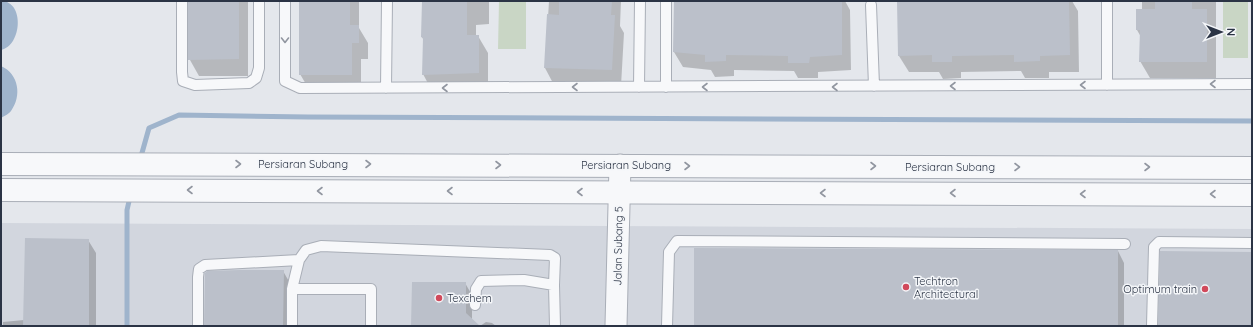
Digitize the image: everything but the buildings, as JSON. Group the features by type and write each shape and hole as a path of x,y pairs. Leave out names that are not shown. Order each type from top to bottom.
{"street":[{"name":"Persiaran Subang","path":"1,164 92,163 1252,168"},
{"name":"Jalan Subang 5","path":"616,326 620,165"},
{"path":"1,190 1252,195"}],"lane":[{"path":"182,1 183,81 195,85 249,83 256,78 259,68 259,1"},
{"path":"285,1 285,80 300,88 1252,84"},
{"path":"386,88 387,1"},
{"path":"639,87 640,1"},
{"path":"666,1 666,87"},
{"path":"1107,1 1107,85"},
{"path":"871,5 874,86"},
{"path":"667,326 669,252 677,241 1125,244"},
{"path":"1152,326 1154,247 1159,242 1252,243"},
{"path":"292,326 292,289 299,260 306,250 321,246 550,255 555,258 555,326"},
{"path":"198,326 198,277 199,269 205,265 299,260"},
{"path":"475,305 476,289 481,281 524,280 554,285"},
{"path":"292,289 371,289 371,326"}],"shaded area":[{"path":"1,223 1252,229 1252,326 1,326"}],"green space":[{"path":"499,1 526,1 526,49 498,49"},
{"path":"1223,1 1248,1 1248,58 1223,58"}],"water":[{"path":"1,1 9,3 14,8 17,15 18,24 17,33 13,41 8,47 1,50"},
{"path":"1,66 12,74 15,80 17,86 17,99 11,111 1,118"}],"waterway":[{"path":"140,160 149,128 179,115 308,117 1252,121"},
{"path":"127,326 127,210 130,197"}],"place":[{"name":"Techtron Architectural","path":"906,287"},
{"name":"Optimum train","path":"1205,289"},
{"name":"Texchem","path":"439,298"}]}
